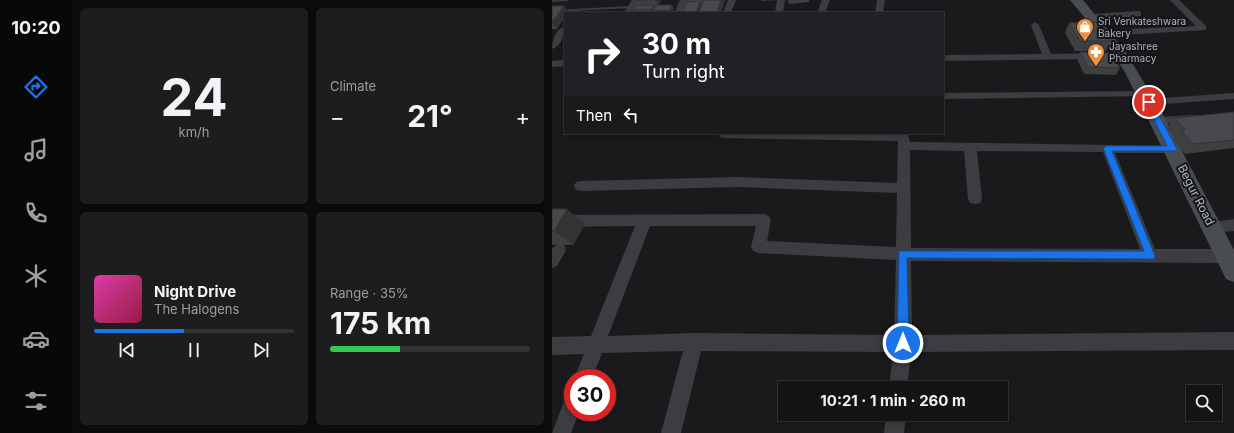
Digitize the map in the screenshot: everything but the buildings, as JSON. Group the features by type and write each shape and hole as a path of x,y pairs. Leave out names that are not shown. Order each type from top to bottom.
{"main road":[{"name":"Begur Road","path":"1076,0 1093,17 1123,56 1159,121 1234,272"}],"street":[{"path":"678,12 684,0"},
{"path":"727,12 732,0"},
{"path":"779,12 781,0"},
{"path":"822,12 826,0"},
{"path":"879,12 881,0"},
{"path":"1106,33 1203,28 1174,0"},
{"path":"1093,17 1138,14"},
{"path":"1035,25 1048,57"},
{"path":"552,46 564,29"},
{"path":"944,58 1123,56"},
{"path":"552,64 564,63"},
{"path":"944,96 1147,98 1234,96"},
{"path":"1159,121 1204,119"},
{"path":"724,134 904,137 902,188 903,343 899,381"},
{"path":"903,146 1173,149"},
{"path":"970,146 975,199"},
{"path":"1107,148 1150,256"},
{"path":"581,186 738,182 902,188"},
{"path":"586,369 645,220"},
{"path":"552,221 764,220 758,247 902,254 1226,256"},
{"path":"1211,227 1234,225"},
{"path":"552,346 595,346 694,342 1000,344 1234,341"},
{"path":"671,433 694,342"},
{"path":"562,433 566,421"},
{"path":"894,433 895,421"}],"lane":[{"path":"552,1 567,0"},
{"path":"552,12 632,7"}],"place":[{"name":"Sri Venkateshwara Bakery","path":"1085,42"},
{"name":"Jayashree Pharmacy","path":"1096,67"}],"route":[{"path":"903,343 902,254 1150,256 1107,148 1173,149 1149,102"}]}
